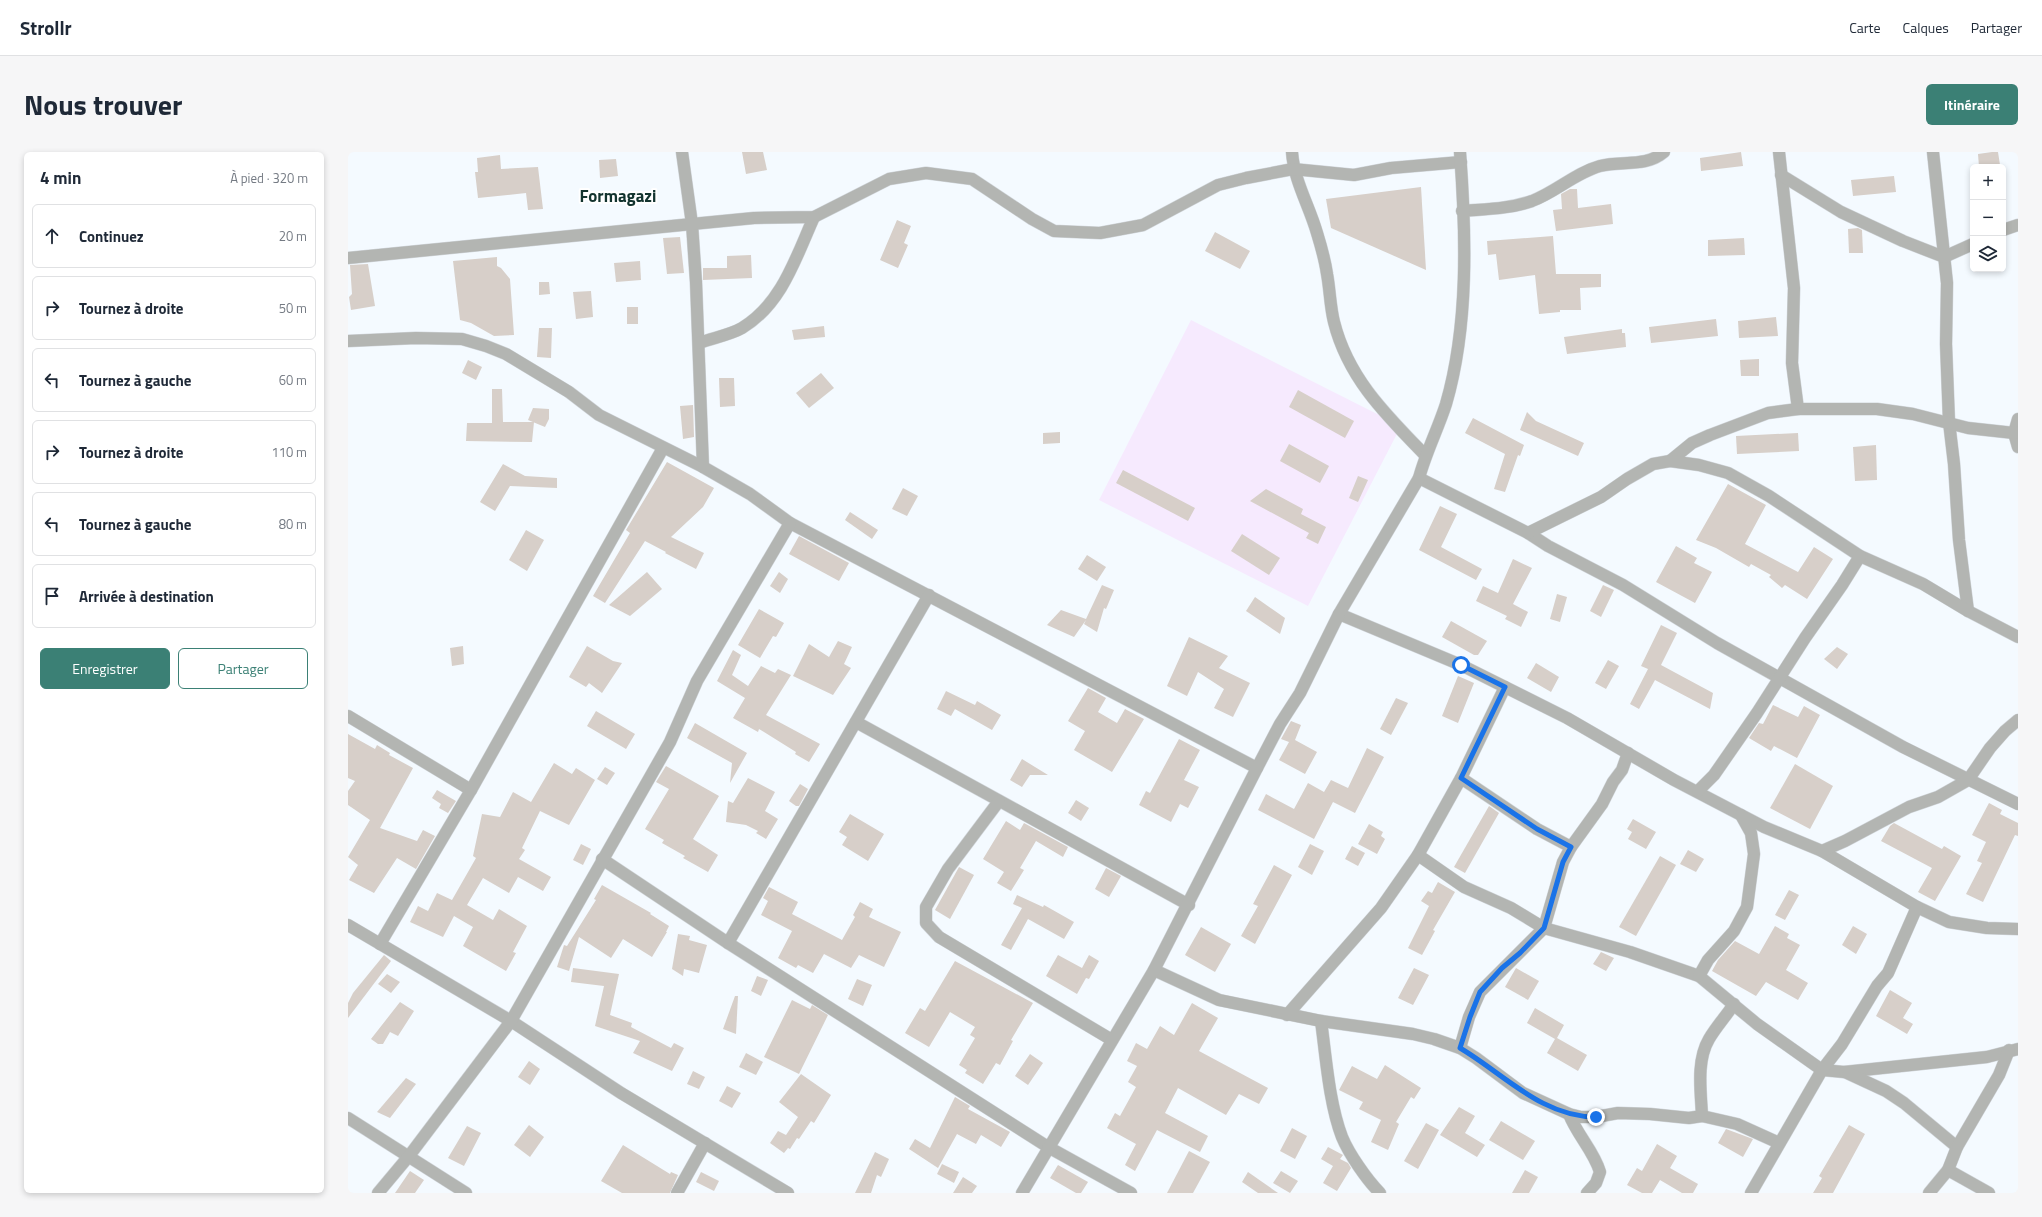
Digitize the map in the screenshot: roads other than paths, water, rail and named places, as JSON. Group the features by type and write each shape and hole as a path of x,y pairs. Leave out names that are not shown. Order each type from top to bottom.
{"street":[{"path":"682,152 692,224 699,342 703,467"},
{"path":"1292,152 1293,169 1316,232 1327,272 1333,321 1343,352 1377,406 1425,455"},
{"path":"1462,211 1518,205 1533,201 1584,172 1601,166 1641,163 1664,152"},
{"path":"1779,152 1794,288 1792,363 1798,409"},
{"path":"1933,152 1947,283 1946,344 1949,422 1954,464 1959,540 1968,611"},
{"path":"348,258 754,218 814,217 889,179 926,172 972,179 1032,219 1054,231 1100,233 1143,225 1218,185 1293,169 1354,175 1460,157 1463,294 1457,356 1446,404 1425,455 1419,478 1339,614 1300,693 1280,724 1189,905 1154,970 1022,1193"},
{"path":"1781,175 1841,212 1903,241 1944,257 1970,245"},
{"path":"699,342 741,328 764,312 783,285 814,217"},
{"path":"2006,229 2018,225"},
{"path":"348,341 416,338 462,339 506,354 569,392 599,415 703,467 750,494 790,523 1257,768"},
{"path":"1670,461 1692,443 1710,435 1768,413 1798,409 1877,409 1913,414 1968,428 2016,433"},
{"path":"2018,419 2016,433 2018,447"},
{"path":"380,944 471,790 663,448"},
{"path":"1528,533 1601,497 1627,478 1653,464 1670,461 1699,465 1728,473 1769,496 1860,556 1923,584 1968,611 2018,637"},
{"path":"1419,478 1528,533 1548,546 1623,585 1717,643 1903,748 2018,804"},
{"path":"378,1193 409,1156 511,1021 670,742 697,681 790,523"},
{"path":"1698,791 1714,775 1860,556"},
{"path":"728,943 929,595"},
{"path":"1339,614 1461,665 1505,687 1566,718 1674,780 1698,791 1741,815 1822,850 1917,907 1949,922 1987,928 2018,929"},
{"path":"1287,1015 1334,959 1381,908 1418,855 1461,778 1505,687"},
{"path":"348,716 471,790"},
{"path":"1822,850 1845,841 1909,807 1938,797 1968,780 1995,742 2018,720"},
{"path":"856,722 1189,905"},
{"path":"1460,1048 1480,992 1502,968 1520,953 1544,928 1563,862 1571,847 1602,804 1613,782 1622,770 1628,753"},
{"path":"1461,778 1537,829 1571,847"},
{"path":"999,801 948,869 926,906 926,923 939,937 1112,1040"},
{"path":"1699,976 1708,960 1734,930 1747,907 1754,854 1751,833 1741,815"},
{"path":"1418,855 1464,887 1511,908 1544,928 1630,952 1699,976 1757,1024 1822,1070 1844,1072 1987,1057 2014,1050"},
{"path":"602,859 728,943 1048,1147 1131,1193"},
{"path":"1751,1193 1822,1070 1842,1044 1877,986 1888,973 1917,907"},
{"path":"348,925 511,1021 621,1093 788,1193"},
{"path":"1154,970 1219,1000 1321,1021 1413,1034 1460,1048 1523,1093 1569,1114 1581,1117 1618,1113 1650,1114 1689,1118 1702,1116 1737,1124 1779,1143"},
{"path":"1702,1116 1700,1080 1702,1058 1708,1040 1734,1004"},
{"path":"1321,1021 1328,1075 1342,1137 1352,1155 1380,1193"},
{"path":"1929,1193 1948,1170 1957,1147 2014,1050"},
{"path":"1844,1072 1886,1091 1904,1103 1957,1147"},
{"path":"1569,1114 1577,1132 1596,1160 1600,1172 1596,1183 1587,1193"},
{"path":"348,1118 466,1193"},
{"path":"677,1193 705,1143"},
{"path":"1948,1170 1989,1193"}],"district":[{"name":"Formagazi","path":"618,196"}]}
